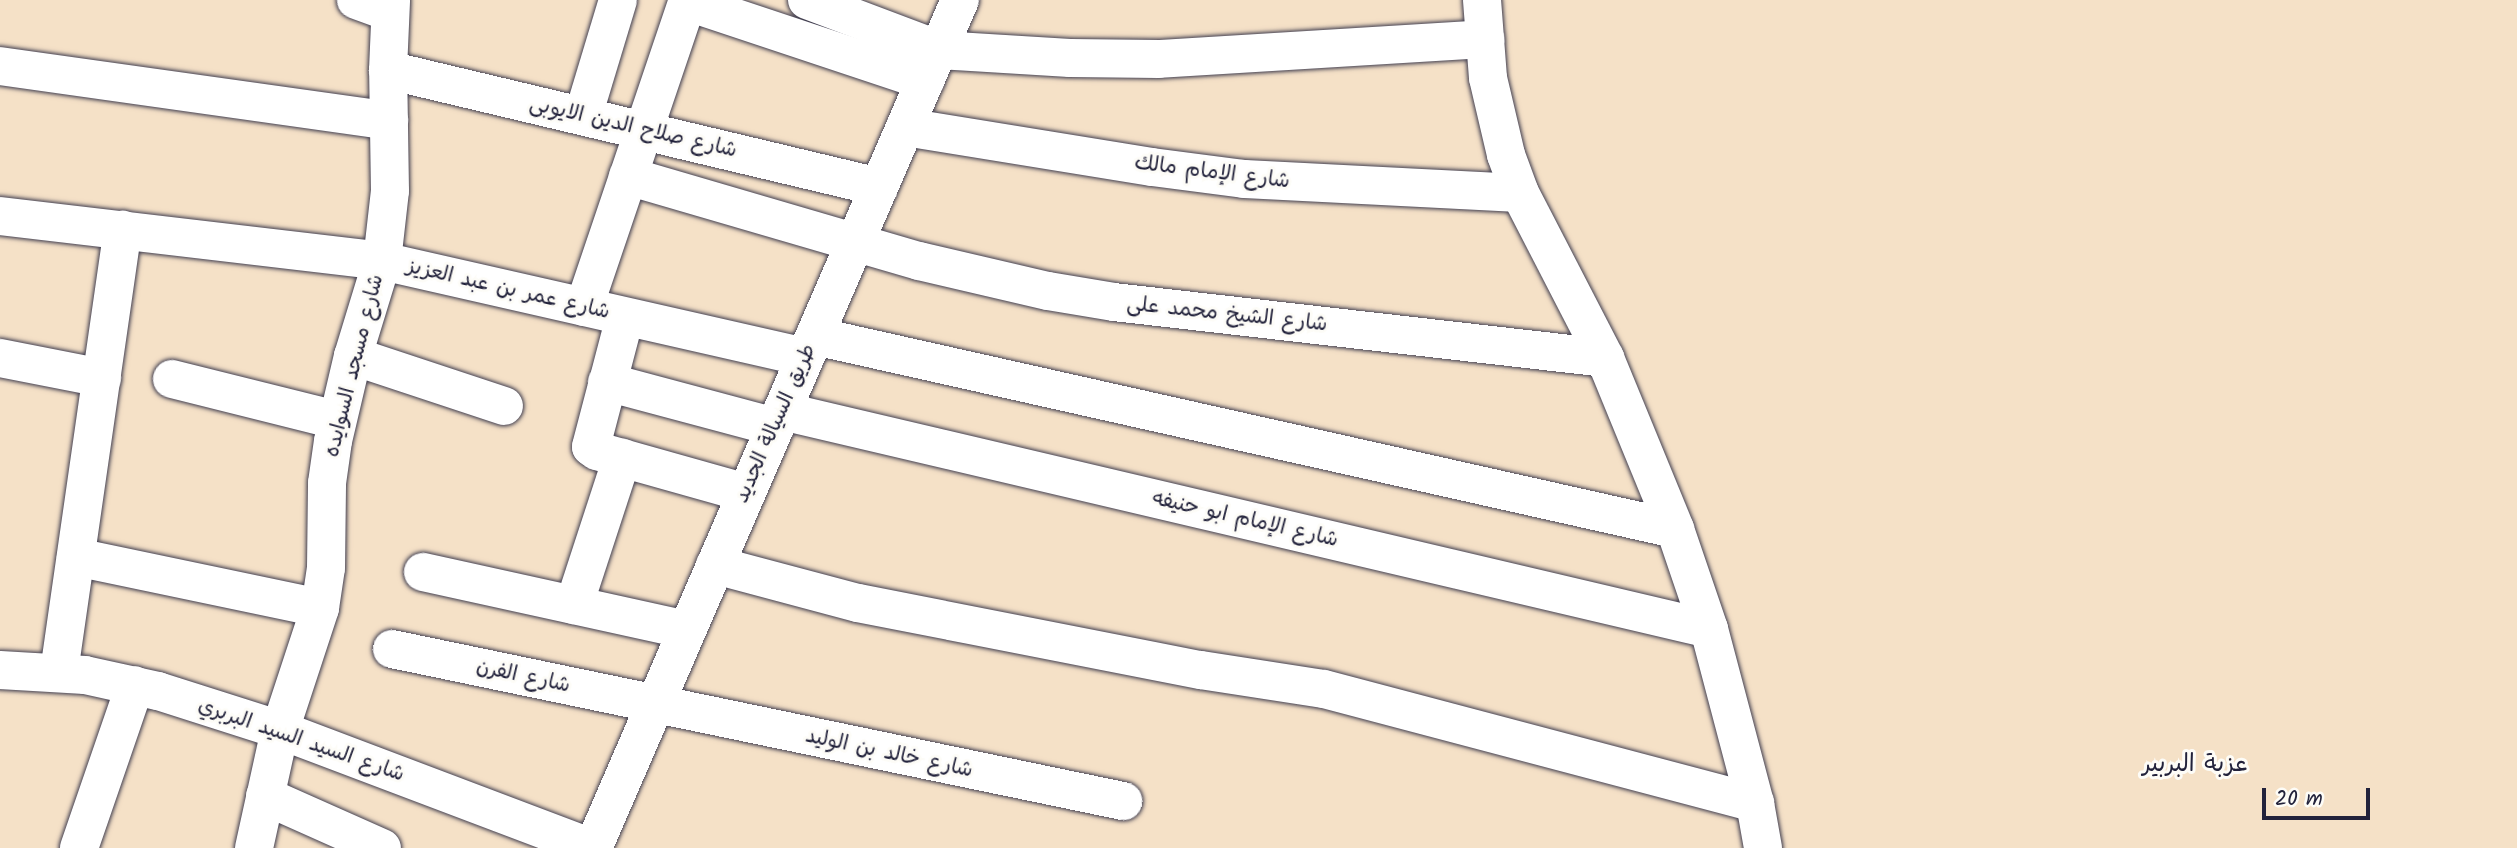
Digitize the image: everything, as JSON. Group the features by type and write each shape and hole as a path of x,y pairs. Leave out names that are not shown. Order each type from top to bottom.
{"street":[{"path":"583,116 618,0"},
{"path":"807,0 932,65"},
{"name":"طريق السيالة الجديد","path":"593,848 960,0"},
{"path":"1482,0 1496,117 1520,192 1605,358 1675,529 1709,629 1755,803 1763,848"},
{"path":"583,307 688,1 932,65 1129,60 1485,40"},
{"name":"شارع مسجد السوايده","path":"254,848 280,730 320,608 326,568 327,483 337,420 382,261 390,191 388,70 379,4"},
{"path":"0,66 389,121"},
{"name":"شارع صلاح الدين الايوبى","path":"388,70 879,187"},
{"name":"شارع الإمام مالك","path":"905,127 1244,179 1520,192"},
{"name":"شارع الشيخ محمد على","path":"628,176 984,277 1114,302 1605,358"},
{"name":"شارع عمر بن عبد العزيز","path":"0,216 382,261 625,317 810,347 1675,529"},
{"path":"59,672 123,230"},
{"path":"625,317 591,444 597,451 746,493"},
{"path":"353,356 504,406"},
{"path":"0,358 102,377"},
{"path":"172,379 337,420"},
{"name":"شارع الإمام ابو حنيفه","path":"607,382 1709,629"},
{"path":"574,606 622,458"},
{"path":"76,557 320,608"},
{"path":"715,565 858,603 1201,670 1334,691 1755,803"},
{"path":"423,572 687,630"},
{"name":"شارع الفرن","path":"392,649 654,706"},
{"name":"شارع السيد السيد البربري","path":"0,670 59,672 135,685 280,730 593,848"},
{"path":"79,848 135,685"},
{"name":"شارع خالد بن الوليد","path":"654,706 1123,801"},
{"path":"265,796 382,848"}],"district":[{"name":"عزبة البربير","path":"2195,765"}]}
